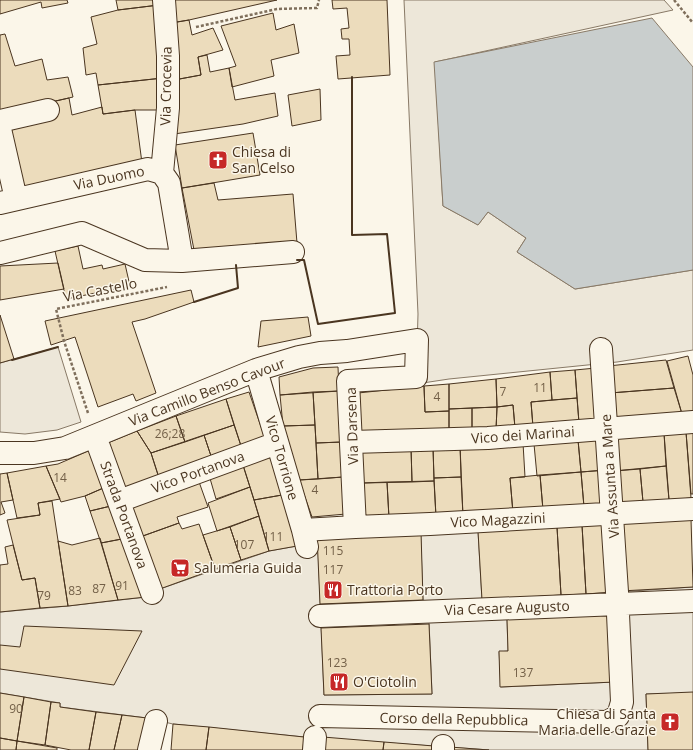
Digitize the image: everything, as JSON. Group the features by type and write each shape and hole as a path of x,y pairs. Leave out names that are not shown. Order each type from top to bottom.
{"street":[{"name":"Via Crocevia","path":"162,173 168,108 168,56 164,0"},
{"path":"0,121 48,110"},
{"path":"0,129 8,201"},
{"name":"Via Duomo","path":"8,201 148,169 162,173 169,183 182,261"},
{"path":"0,253 82,233 145,260 182,261 293,252"},
{"name":"Via Camillo Benso Cavour","path":"0,453 34,453 66,448 256,370 299,357 417,340"},
{"name":"Via Darsena","path":"355,527 348,381 416,377 417,340"},
{"name":"Via Assunta a Mare","path":"601,348 618,604"},
{"name":"Vico Torrione","path":"256,370 305,538"},
{"name":"Vico dei Marinai","path":"352,442 488,438 693,422"},
{"name":"Strada Portanova","path":"95,436 152,593"},
{"name":"Vico Portanova","path":"119,501 277,443"},
{"name":"Vico Magazzini","path":"305,538 355,527 693,509"},
{"name":"Via Cesare Augusto","path":"320,616 693,601"},
{"name":"Corso della Repubblica","path":"320,716 607,722 618,716 622,702 618,604"},
{"path":"149,750 156,721"}],"path":[{"path":"196,27 277,9 317,8 319,0"},
{"path":"674,0 693,23"},
{"name":"Via Castello","path":"95,436 64,341 56,309 173,286"}],"shaded area":[{"path":"404,0 664,0 673,10 435,62 443,206 478,225 488,212 526,238 517,252 575,289 693,270 693,350 617,362 449,379 416,384 418,314"},
{"path":"652,18 693,67 693,270 575,289 517,252 526,238 488,212 478,225 443,206 434,62"},
{"path":"58,347 81,422 57,430 25,434 0,432 0,363"},
{"path":"420,518 478,531 482,600 507,619 508,651 499,652 501,687 615,682 617,592 693,587 693,693 646,694 648,750 490,750 304,737 173,724 147,718 60,707 60,703 0,693 0,612 146,597 157,590 269,551 297,546 318,549 324,695 432,694 429,621 423,600"}],"building":[{"path":"0,0 67,0 68,3 42,8 41,2 0,14"},
{"path":"116,0 158,0 159,5 118,10"},
{"path":"169,0 277,0 171,23"},
{"path":"332,0 387,0 390,75 338,79 336,56 350,55 349,39 342,39 341,29 349,28 347,8 333,9"},
{"path":"159,5 163,78 98,85 96,73 86,75 83,48 97,44 91,17 118,10"},
{"path":"273,13 276,30 294,24 299,53 271,60 274,76 232,87 229,68 236,66 221,26"},
{"path":"189,20 192,35 213,28 223,50 198,57 201,75 174,80 171,23"},
{"path":"5,34 15,66 42,59 47,80 68,77 73,97 0,114 0,35"},
{"path":"207,55 210,72 229,68 235,100 275,93 278,116 243,124 174,134 174,80 201,75 198,57"},
{"path":"163,78 162,110 135,110 103,114 98,85"},
{"path":"320,89 321,120 292,126 288,95"},
{"path":"69,98 72,115 102,107 103,114 135,110 142,163 22,191 8,128 51,102"},
{"name":"Chiesa di San Celso","path":"253,133 260,175 182,188 175,145"},
{"path":"214,183 218,200 293,194 297,243 195,255 182,188"},
{"path":"78,246 83,269 102,265 103,269 125,264 130,286 66,299 55,251"},
{"path":"58,263 64,289 0,300 0,266"},
{"path":"191,290 194,302 132,322 156,393 136,401 133,394 98,407 75,337 51,345 45,321"},
{"path":"0,315 14,359 0,363"},
{"path":"308,317 311,336 258,347 261,321"},
{"path":"688,356 693,375 693,411 682,414 667,361"},
{"path":"666,360 674,388 610,393 608,366"},
{"path":"338,367 339,391 280,395 279,377 313,368"},
{"path":"596,368 600,421 579,423 575,370"},
{"path":"575,370 577,398 552,400 550,372"},
{"path":"550,372 552,400 531,402 533,427 515,428 513,405 497,407 496,379"},
{"path":"496,379 497,407 449,409 449,384"},
{"path":"449,384 449,411 425,412 424,386"},
{"path":"424,386 425,412 449,411 449,433 359,436 358,393"},
{"path":"674,388 682,414 613,421 610,393"},
{"path":"339,391 342,442 316,443 313,392"},
{"path":"249,392 267,444 243,452 226,399"},
{"path":"313,392 315,425 283,426 280,395"},
{"path":"577,398 579,423 533,427 531,402"},
{"path":"226,399 234,425 185,442 176,416"},
{"path":"513,405 515,428 496,430 497,407"},
{"path":"497,407 496,430 472,431 472,408"},
{"path":"472,408 472,431 449,433 449,409"},
{"path":"176,416 185,442 151,453 137,431"},
{"path":"234,425 243,452 213,462 204,435"},
{"path":"315,425 318,479 299,480 283,426"},
{"path":"137,431 151,453 160,481 122,494 103,445"},
{"path":"686,432 691,498 669,500 664,433"},
{"path":"686,432 693,432 693,494 691,494"},
{"path":"664,433 666,466 614,471 611,436"},
{"path":"204,435 213,462 160,481 151,453"},
{"path":"604,438 606,470 581,472 578,440"},
{"path":"578,440 581,472 537,476 534,444"},
{"path":"342,442 343,477 318,479 316,443"},
{"path":"523,443 525,477 510,478 513,513 463,516 460,445"},
{"path":"460,445 461,477 434,478 433,447"},
{"path":"411,447 433,447 434,481 412,482"},
{"path":"411,447 412,482 363,483 361,449"},
{"path":"93,449 108,486 85,496 61,502 46,466 58,464"},
{"path":"269,452 282,495 254,500 242,462"},
{"path":"242,462 250,487 216,499 209,475"},
{"path":"46,466 60,499 38,503 40,515 17,518 7,473"},
{"path":"666,466 669,500 643,502 640,469"},
{"path":"640,469 643,502 616,504 614,471"},
{"path":"606,470 609,505 584,507 581,472"},
{"path":"581,472 584,507 543,510 540,475"},
{"path":"7,473 13,500 1,502 5,513 0,515 0,474"},
{"path":"540,475 543,510 513,513 510,478"},
{"path":"343,477 346,514 312,517 299,480"},
{"path":"461,477 463,516 436,517 434,478"},
{"path":"198,479 208,507 177,517 179,523 140,537 128,502"},
{"path":"434,481 436,517 389,518 387,482"},
{"path":"387,482 389,518 365,519 363,483"},
{"path":"108,486 115,505 90,511 85,496"},
{"path":"250,487 259,516 217,531 208,503"},
{"path":"282,495 297,546 269,551 254,500"},
{"path":"52,501 68,606 40,608 35,578 22,580 7,520 40,515 38,503"},
{"path":"115,505 127,538 101,543 90,511"},
{"path":"259,516 269,551 241,560 230,527"},
{"path":"691,519 693,587 621,591 617,524"},
{"path":"179,523 182,529 199,524 215,569 157,590 140,537"},
{"path":"609,524 612,592 586,594 582,525"},
{"path":"582,525 586,594 561,595 557,527"},
{"path":"230,527 241,560 215,569 203,535"},
{"path":"557,527 561,595 482,600 478,531"},
{"path":"421,532 423,600 320,604 317,535"},
{"path":"100,538 118,600 68,606 58,541 72,545"},
{"path":"127,538 146,597 118,600 101,543"},
{"path":"13,545 22,580 35,578 40,608 0,612 0,565 8,564 5,547"},
{"path":"612,615 615,682 500,687 499,651 508,651 507,619"},
{"path":"429,624 432,694 324,695 321,628"},
{"path":"24,626 142,631 114,685 0,669 0,645 20,647"},
{"name":"Chiesa di Santa Maria delle Grazie","path":"693,692 693,750 648,750 646,694"},
{"path":"0,693 24,697 17,741 0,738"},
{"path":"24,697 51,702 45,745 17,741"},
{"path":"51,702 60,703 60,707 96,712 89,750 71,750 45,745"},
{"path":"96,712 122,715 114,750 89,750"},
{"path":"122,715 147,718 139,750 114,750"},
{"path":"173,724 209,727 206,750 171,750"},
{"path":"209,727 304,737 303,750 206,750"},
{"path":"323,737 384,742 383,750 322,750"},
{"path":"0,738 17,741 16,750 0,750"},
{"path":"17,741 57,748 57,750 16,750"},
{"path":"384,742 434,746 434,750 383,750"},
{"path":"450,747 489,750 450,750"}],"wall":[{"path":"297,260 304,260 318,324 395,313 387,234 352,235 352,77"},
{"path":"194,302 238,288 236,265"},
{"path":"12,360 58,347"}],"place":[{"name":"Chiesa di San Celso","path":"218,160"},
{"name":"Salumeria Guida","path":"180,568"},
{"name":"Trattoria Porto","path":"333,590"},
{"name":"O'Ciotolin","path":"339,682"},
{"name":"Chiesa di Santa Maria delle Grazie","path":"670,722"}]}
